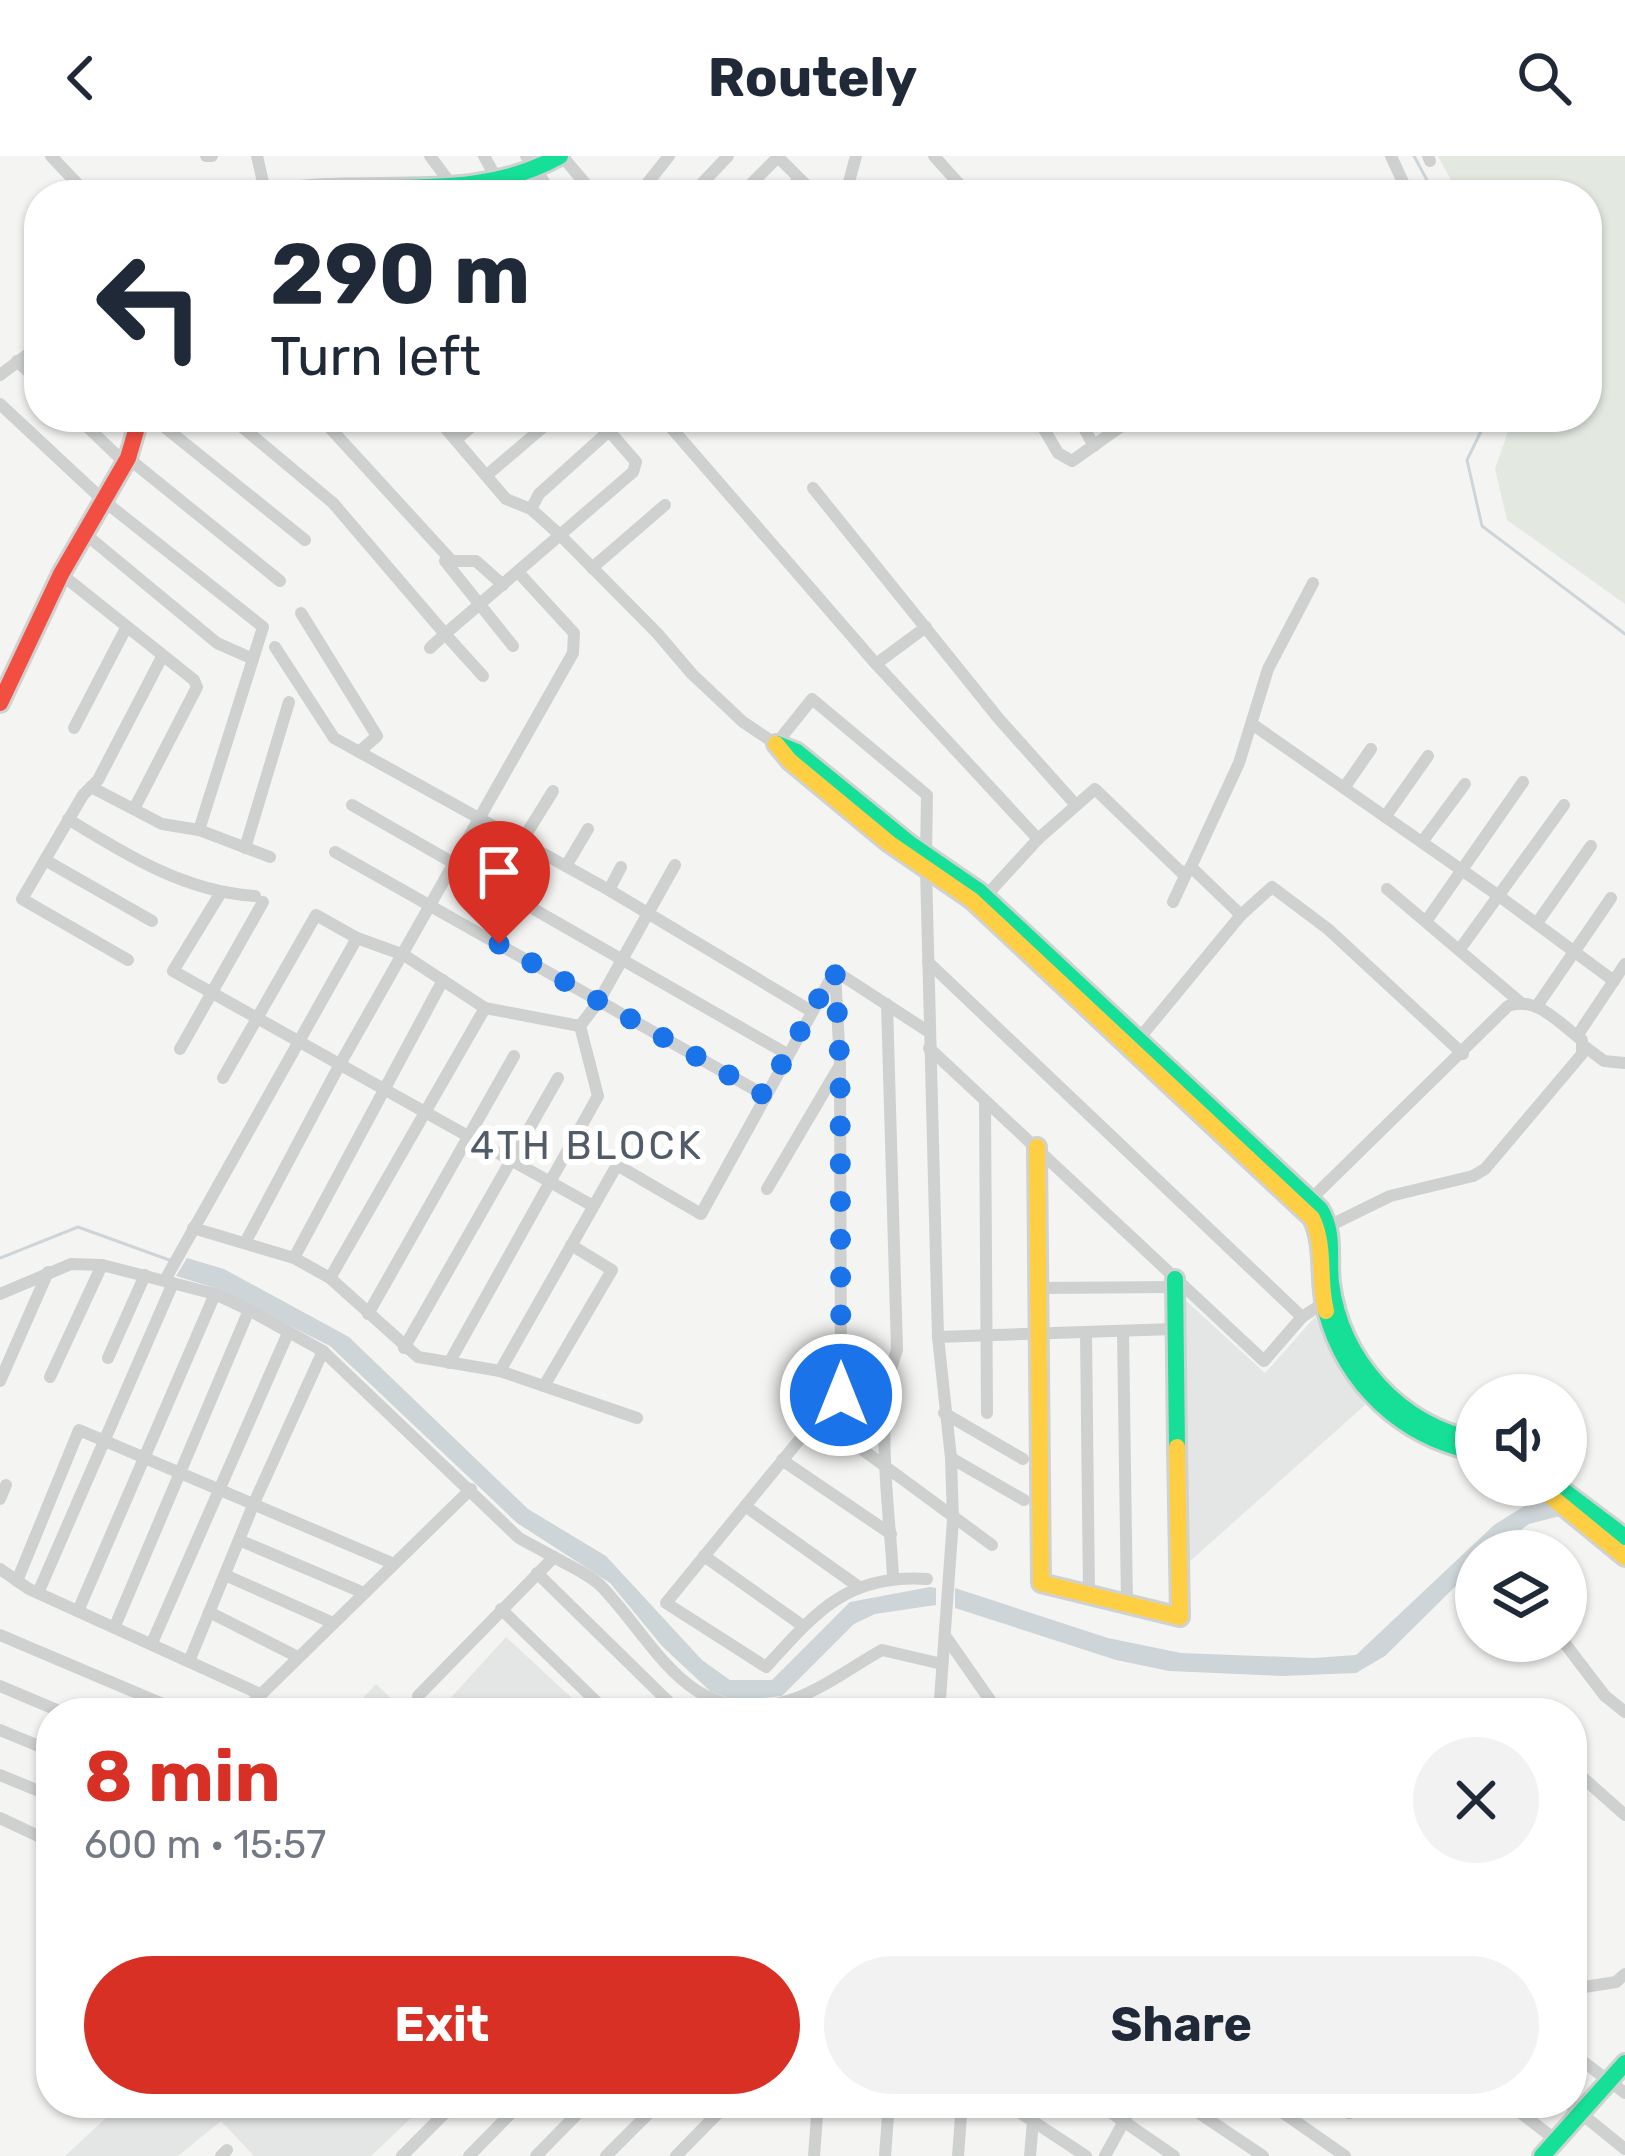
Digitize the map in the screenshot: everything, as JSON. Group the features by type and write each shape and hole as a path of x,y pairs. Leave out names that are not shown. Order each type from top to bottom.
{"street":[{"path":"51,156 74,180"},
{"path":"503,180 531,164 561,156 582,180"},
{"path":"650,180 669,156"},
{"path":"705,180 728,156"},
{"path":"934,156 956,180"},
{"path":"755,180 777,157 798,179"},
{"path":"0,375 24,356"},
{"path":"17,361 24,368"},
{"path":"0,404 24,426"},
{"path":"30,432 104,501 263,628 199,830"},
{"path":"94,432 280,581"},
{"path":"0,703 61,574 126,460 137,432"},
{"path":"161,432 304,540"},
{"path":"248,432 333,503 483,676"},
{"path":"334,432 450,560"},
{"path":"450,432 506,499 530,509 560,535 743,722 797,752 972,900 1305,1205 1324,1214 1329,1226 1332,1288 1368,1373 1388,1397 1424,1424 1455,1437"},
{"path":"457,439 465,432"},
{"path":"487,475 537,432"},
{"path":"530,509 539,494 608,432"},
{"path":"430,648 635,469 636,462 610,432"},
{"path":"675,432 876,664 1038,839"},
{"path":"1046,432 1064,460 1072,460 1113,432"},
{"path":"1086,432 1094,446"},
{"path":"813,488 999,719 1076,804"},
{"path":"592,568 665,505"},
{"path":"83,533 217,643 253,659"},
{"path":"503,585 476,561 445,561 513,646"},
{"path":"246,1241 340,1064 572,653 574,633 518,572"},
{"path":"61,574 197,687 134,809"},
{"path":"1173,902 1232,780 1268,669 1312,583"},
{"path":"301,613 377,736 359,752"},
{"path":"876,664 926,627"},
{"path":"74,728 126,628"},
{"path":"275,647 334,738 609,890 811,1011"},
{"path":"128,960 22,902 162,657"},
{"path":"776,744 812,699 927,795 938,1337 953,1520 940,1698"},
{"path":"245,848 289,702"},
{"path":"1252,724 1614,981"},
{"path":"1344,788 1371,749"},
{"path":"1385,817 1428,756"},
{"path":"1427,920 1523,782"},
{"path":"1422,842 1465,784"},
{"path":"91,787 162,824 199,830 271,857"},
{"path":"522,841 553,791"},
{"path":"985,897 1090,791 1100,791 1241,915"},
{"path":"352,805 787,1054"},
{"path":"1460,949 1564,805"},
{"path":"68,819 124,854 220,894 259,899 180,1049"},
{"path":"566,866 588,829"},
{"path":"1537,923 1591,846"},
{"path":"335,852 764,1095"},
{"path":"45,860 152,921"},
{"path":"926,862 985,897 1305,1205 1318,1227 1320,1291 1341,1350 1359,1380 1392,1416 1455,1449"},
{"path":"580,1026 676,865"},
{"path":"609,890 621,867"},
{"path":"1138,1040 1267,888 1278,889 1328,929 1463,1054"},
{"path":"1387,889 1520,1002 1537,1006 1604,1061 1625,1063"},
{"path":"220,894 173,970 593,1206"},
{"path":"1537,1006 1611,898"},
{"path":"223,1078 316,915 404,956 485,1008 580,1026"},
{"path":"38,1593 107,1441 185,1244 358,938"},
{"path":"928,962 1302,1317"},
{"path":"1329,1226 1390,1196 1485,1169 1581,1041 1625,964"},
{"path":"835,970 929,1032"},
{"path":"500,1371 616,1165 701,1214 835,970"},
{"path":"835,970 840,1064 841,1395"},
{"path":"294,1258 442,980"},
{"path":"1305,1205 1508,1006 1520,1002"},
{"path":"887,1004 897,1350 890,1369 888,1469 893,1576"},
{"path":"330,1278 485,1008"},
{"path":"449,1363 598,1096 580,1026"},
{"path":"929,1048 1174,1283 1264,1361 1302,1317 1322,1304"},
{"path":"368,1314 514,1056"},
{"path":"767,1189 840,1064"},
{"path":"404,1348 558,1078"},
{"path":"985,1101 987,1413"},
{"path":"1037,1147 1041,1583 1180,1618 1174,1283"},
{"path":"193,1228 294,1258 330,1278 418,1357 500,1371 637,1418"},
{"path":"544,1386 612,1270 571,1245"},
{"path":"0,1294 71,1264 102,1265 215,1294 323,1351 519,1538 598,1583 690,1689 709,1698"},
{"path":"50,1377 102,1265"},
{"path":"0,1381 48,1271"},
{"path":"109,1358 145,1275"},
{"path":"1038,1288 1174,1283"},
{"path":"78,1611 215,1294"},
{"path":"115,1627 249,1310"},
{"path":"938,1337 1174,1329"},
{"path":"1123,1331 1126,1604"},
{"path":"1086,1332 1090,1595"},
{"path":"152,1642 288,1333"},
{"path":"190,1659 323,1351"},
{"path":"890,1369 873,1369 818,1417 666,1603 766,1667 827,1603 893,1576 928,1579"},
{"path":"944,1413 1024,1459"},
{"path":"818,1417 992,1545"},
{"path":"17,1581 79,1430 394,1564"},
{"path":"951,1458 1024,1500"},
{"path":"782,1460 891,1534"},
{"path":"0,1499 6,1485"},
{"path":"256,1698 471,1489"},
{"path":"745,1506 859,1588"},
{"path":"1570,1506 1625,1557"},
{"path":"1585,1517 1625,1537"},
{"path":"238,1540 364,1593"},
{"path":"418,1696 554,1556"},
{"path":"704,1556 802,1626"},
{"path":"0,1569 38,1593 260,1694"},
{"path":"537,1574 665,1698"},
{"path":"225,1575 333,1623"},
{"path":"501,1609 593,1698"},
{"path":"209,1612 298,1657"},
{"path":"0,1636 148,1698"},
{"path":"946,1636 989,1698"},
{"path":"794,1698 882,1650 942,1664"},
{"path":"1579,1662 1605,1696 1625,1712"},
{"path":"0,1686 36,1701"},
{"path":"0,1730 36,1745"},
{"path":"0,1775 36,1790"},
{"path":"1587,1781 1625,1815"},
{"path":"0,1818 36,1835"},
{"path":"1587,1987 1616,1982 1625,1974"},
{"path":"1587,2098 1625,2063"},
{"path":"1587,2066 1625,2093"},
{"path":"402,2156 440,2118"},
{"path":"469,2156 506,2118"},
{"path":"536,2156 574,2118"},
{"path":"606,2156 644,2118"},
{"path":"676,2156 713,2118"},
{"path":"814,2156 817,2118"},
{"path":"885,2156 888,2118"},
{"path":"958,2156 961,2118"},
{"path":"1028,2118 1086,2156"},
{"path":"1119,2118 1174,2156"},
{"path":"1206,2118 1263,2156"},
{"path":"1291,2118 1345,2156"},
{"path":"1521,2118 1551,2151 1569,2118"},
{"path":"1586,2118 1625,2149"},
{"path":"1105,2156 1122,2120"},
{"path":"1030,2156 1033,2121"}],"shaded area":[{"path":"1438,156 1625,156 1625,604 1507,520 1495,469 1508,432 1602,432 1602,180 1451,180"},
{"path":"187,1258 224,1269 349,1337 528,1509 606,1556 702,1660 730,1680 772,1680 850,1602 930,1587 936,1588 936,1605 875,1614 854,1624 782,1696 728,1698 711,1692 662,1646 610,1583 517,1523 330,1346 212,1287 176,1276"},
{"path":"1182,1297 1265,1373 1315,1317 1365,1405 1188,1563"},
{"path":"1524,1506 1547,1506 1560,1516 1521,1530 1489,1530"},
{"path":"1455,1562 1455,1587 1385,1656 1356,1673 1283,1676 1169,1671 1116,1660 955,1608 955,1588 1108,1638 1181,1653 1356,1655"},
{"path":"506,1637 572,1698 451,1698"},
{"path":"376,1684 390,1698 363,1698"},
{"path":"106,2118 411,2118 371,2156 254,2156 221,2121 178,2156 65,2156"}],"waterway":[{"path":"1414,156 1427,180"},
{"path":"1481,432 1467,460 1482,526 1625,634"},
{"path":"0,1258 78,1227 172,1261"}],"traffic: fast":[{"path":"494,180 560,156"},
{"path":"777,744 797,752 909,843 979,891 1320,1209 1329,1236 1337,1312 1361,1363 1399,1404 1455,1434"},
{"path":"1175,1279 1177,1447"},
{"path":"1326,1311 1347,1362 1381,1404 1424,1434 1455,1447"},
{"path":"1584,1506 1625,1537"},
{"path":"1587,2106 1625,2063"},
{"path":"1542,2156 1576,2118"}],"traffic: slow":[{"path":"776,744 889,843 972,900 1312,1218 1319,1240 1326,1311"},
{"path":"1037,1147 1041,1583 1180,1617 1177,1447"},
{"path":"1563,1506 1625,1557"}],"traffic: jam":[{"path":"0,703 61,574 128,458 136,432"}],"district":[{"name":"4TH BLOCK","path":"587,1145"}],"route":[{"path":"499,944 764,1095 835,970 840,1064 841,1395"}]}
